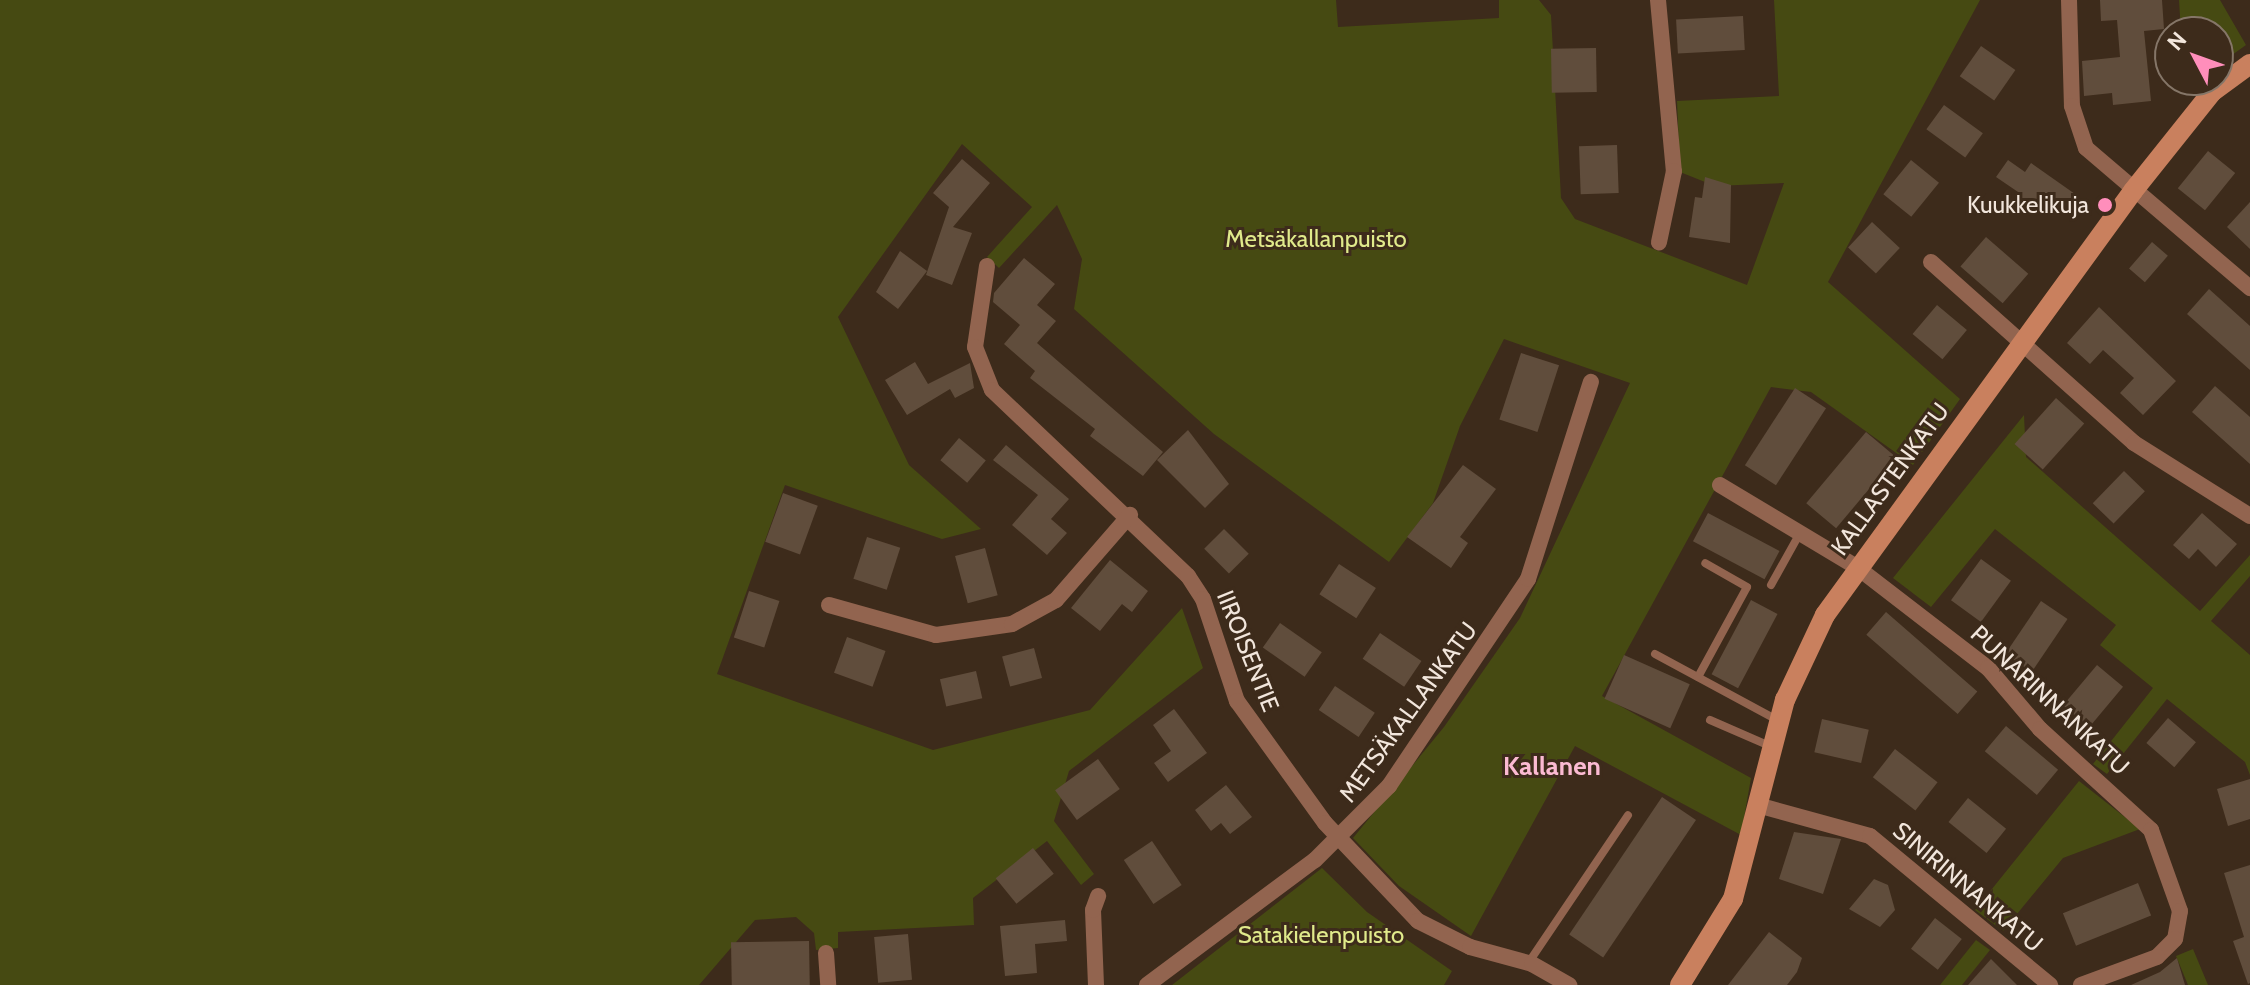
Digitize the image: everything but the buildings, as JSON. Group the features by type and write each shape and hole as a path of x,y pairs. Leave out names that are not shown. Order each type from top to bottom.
{"street":[{"path":"1658,0 1674,171 1659,242"},
{"path":"2069,0 2076,130 2101,166 2250,288"},
{"name":"KALLASTENKATU","path":"1680,985 1726,919 1761,806 1779,722 1812,638 1858,568 2133,191 2212,92 2250,64"},
{"path":"1931,262 2134,443 2250,516"},
{"name":"IIROISENTIE","path":"987,266 975,347 992,390 1170,553 1203,599 1237,701 1339,840 1418,921 1470,947 1528,963 1569,985"},
{"name":"METSÄKALLANKATU","path":"1147,985 1339,840 1389,786 1528,579 1591,382"},
{"name":"PUNARINNANKATU","path":"1720,485 1858,568 1988,668 2040,729 2151,830 2180,911 2175,939 2157,957 2081,985"},
{"path":"829,605 936,635 1012,624 1056,600 1130,515"},
{"name":"SINIRINNANKATU","path":"1761,806 1870,836 2050,985"},
{"path":"1096,985 1093,910 1098,896"},
{"path":"826,953 828,985"}],"lane":[{"path":"1771,585 1800,532"},
{"path":"1698,677 1747,587 1705,563"},
{"path":"1655,654 1779,722"},
{"path":"1710,720 1773,747"},
{"path":"1528,963 1628,815"}],"green space":[{"name":"Metsäkallanpuisto","path":"0,0 1336,0 1338,27 1499,18 1499,0 1539,0 1551,15 1561,198 1575,219 1747,285 1784,183 1715,186 1680,172 1677,101 1779,96 1774,0 1980,0 1828,282 1960,399 1913,465 1811,392 1771,387 1602,696 1751,778 1741,835 1575,746 1471,936 1399,886 1353,838 1444,727 1520,618 1630,383 1504,339 1460,426 1433,503 1389,562 1214,434 1074,309 1082,259 1057,205 999,268 987,257 1032,207 962,144 838,317 909,465 981,529 942,539 785,485 717,674 933,750 1090,710 1182,608 1203,668 1069,771 1054,821 1094,874 1081,885 1047,841 973,898 974,925 838,932 838,948 816,950 814,933 796,917 755,920 699,985 0,985"},
{"path":"2179,0 2220,0 2229,16 2180,16"},
{"path":"2234,24 2246,45 2234,54"},
{"path":"2024,415 2026,457 2200,611 2250,555 2250,576 2211,621 2250,655 2250,775 2245,762 2167,699 2107,774 2093,764 2153,688 2100,645 2116,625 1995,529 1931,607 1893,578"},
{"path":"2079,781 2140,829 2063,858 2003,931 1975,910"},
{"name":"Satakielenpuisto","path":"1322,868 1367,912 1452,971 1444,985 1172,985"},
{"path":"1976,940 1990,950 1962,985 1940,985"},
{"path":"2193,949 2208,985 2188,985 2176,956"}],"place":[{"name":"Kuukkelikuja","path":"2105,205"}],"district":[{"name":"Kallanen","path":"1552,767"}]}
